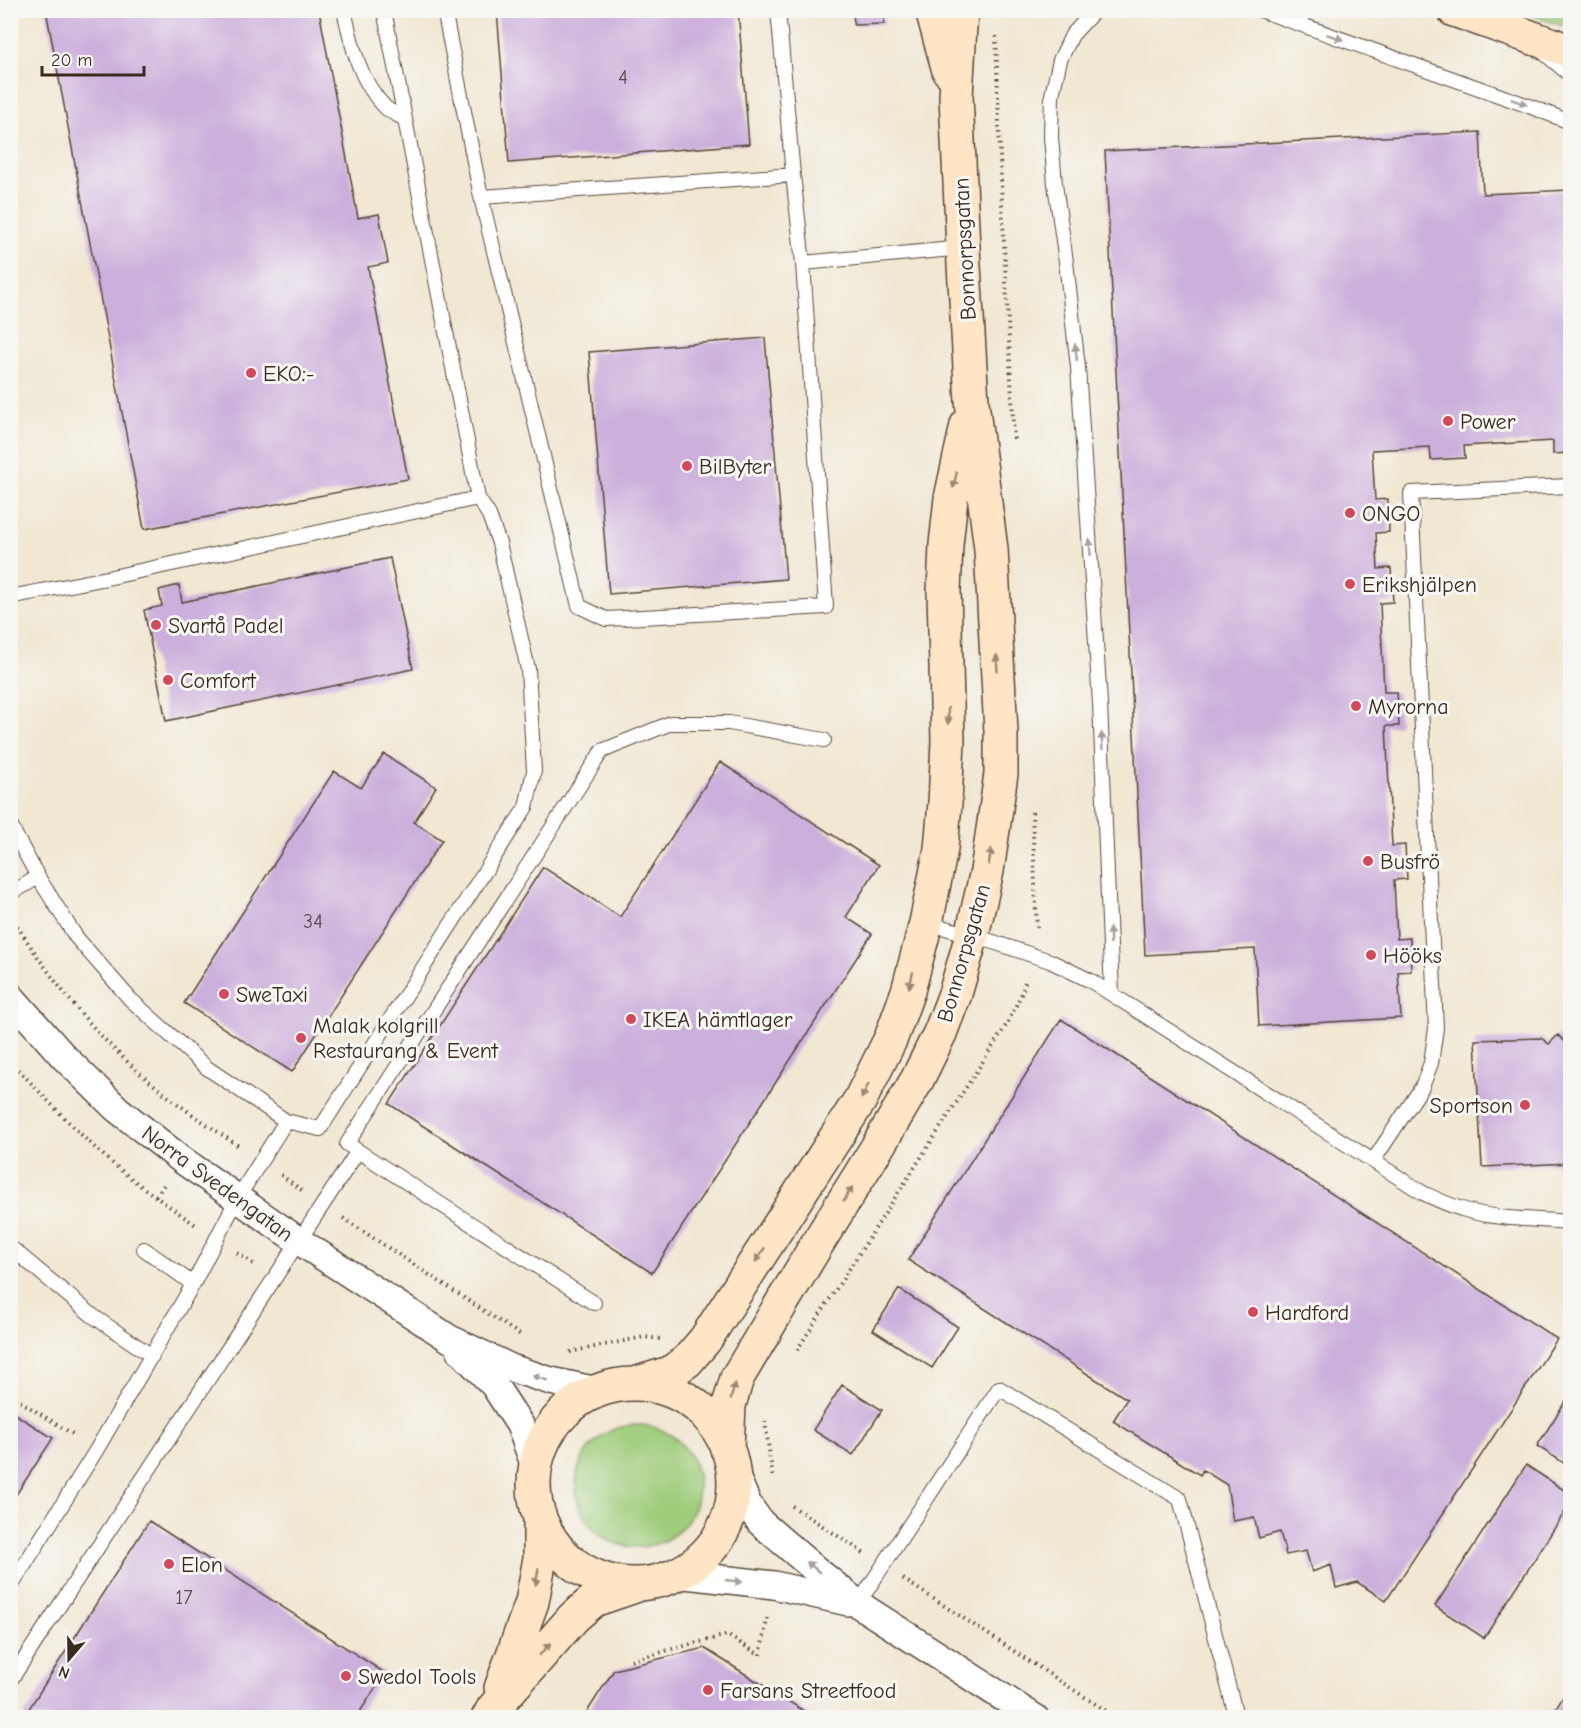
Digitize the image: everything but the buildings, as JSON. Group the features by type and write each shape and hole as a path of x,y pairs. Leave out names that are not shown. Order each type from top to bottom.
{"street":[{"name":"Bonnorpsgatan","path":"932,10 956,96"},
{"name":"Bonnorpsgatan","path":"730,1460 729,1405 737,1378 917,1080 940,1033 955,994 987,871 1001,774 1001,732 991,549 972,402 963,248 956,96 961,10"},
{"path":"1454,10 1570,51"},
{"name":"Bonnorpsgatan","path":"635,1384 670,1373 687,1361 705,1340 860,1100 891,1038 905,1001 926,923 941,849 948,741 944,591 946,545 951,498 972,402"},
{"name":"Norra Svedengatan","path":"10,996 63,1056 117,1109 182,1160 299,1241 450,1339 511,1368 552,1381 597,1390"},
{"name":"Norra Svedengatan","path":"450,1339 501,1395 520,1425 535,1466"},
{"path":"641,1584 620,1583 580,1568 549,1538 535,1501 535,1466 543,1442 556,1420 575,1402 597,1390 616,1385 655,1386 674,1392 692,1402 707,1415 719,1431 748,1505 761,1523 858,1604 1035,1718"},
{"path":"491,1713 574,1617 594,1600 676,1574 694,1563 710,1549 722,1531 730,1512 733,1491 730,1460"},
{"path":"491,1713 532,1602 540,1558 540,1519"},
{"path":"676,1574 774,1585 858,1604"}],"lane":[{"path":"344,10 353,51 366,81 385,108 405,119"},
{"path":"10,825 38,877 76,937 130,999 207,1068 286,1121 320,1129 526,807 534,771 528,669 499,543 489,514 478,498 384,10"},
{"path":"444,10 481,197 579,606 606,619 826,607 803,263 778,10"},
{"path":"1095,10 1072,35 1060,60 1052,95 1051,137 1054,184 1078,367 1100,703 1112,994"},
{"path":"1260,10 1570,122"},
{"path":"1518,32 1570,75"},
{"path":"481,197 793,175"},
{"path":"803,263 963,248"},
{"path":"1373,1161 1422,1087 1431,1062 1436,1028 1411,493 1570,486"},
{"path":"10,597 118,576 478,498"},
{"path":"594,1304 347,1144 602,751 671,723 729,723 824,740"},
{"path":"10,894 38,877"},
{"path":"926,923 972,935 1050,961 1091,981 1423,1193 1463,1210 1498,1216 1570,1222"},
{"path":"10,1588 152,1356 237,1199 286,1121"},
{"path":"12,1678 358,1151"},
{"path":"10,1247 93,1316 152,1356"},
{"path":"144,1249 193,1284"},
{"path":"858,1604 999,1388 1180,1499 1238,1718"}],"path":[{"path":"10,916 34,953 69,999 112,1047 154,1086 323,1205 530,1341"},
{"path":"10,1061 103,1154 156,1196"},
{"path":"564,1353 644,1337 657,1338 670,1343 687,1361"},
{"path":"732,1392 762,1403 773,1485"},
{"path":"10,1395 97,1449"},
{"path":"790,1505 1117,1718"},
{"path":"631,1659 727,1635 760,1655"}],"green space":[{"path":"1518,11 1547,11 1570,19 1570,26 1566,27"},
{"path":"637,1425 660,1430 671,1435 680,1443 688,1452 693,1463 698,1486 693,1509 688,1520 680,1529 671,1537 660,1542 637,1547 614,1542 603,1537 594,1529 586,1520 581,1509 576,1486 581,1463 586,1452 594,1443 603,1435 614,1430"}],"place":[{"name":"EKO:-","path":"251,373"},
{"name":"Power","path":"1448,421"},
{"name":"BilByter","path":"687,466"},
{"name":"ONGO","path":"1350,513"},
{"name":"Erikshjälpen","path":"1350,584"},
{"name":"Svartå Padel","path":"156,625"},
{"name":"Comfort","path":"168,680"},
{"name":"Myrorna","path":"1356,706"},
{"name":"Busfrö","path":"1368,861"},
{"name":"Hööks","path":"1371,955"},
{"name":"SweTaxi","path":"224,994"},
{"name":"IKEA hämtlager","path":"631,1019"},
{"name":"Malak kolgrill Restaurang & Event","path":"301,1038"},
{"name":"Sportson","path":"1525,1105"},
{"name":"Hardford","path":"1253,1312"},
{"name":"Elon","path":"169,1564"},
{"name":"Swedol Tools","path":"346,1676"},
{"name":"Farsans Streetfood","path":"708,1690"}]}
